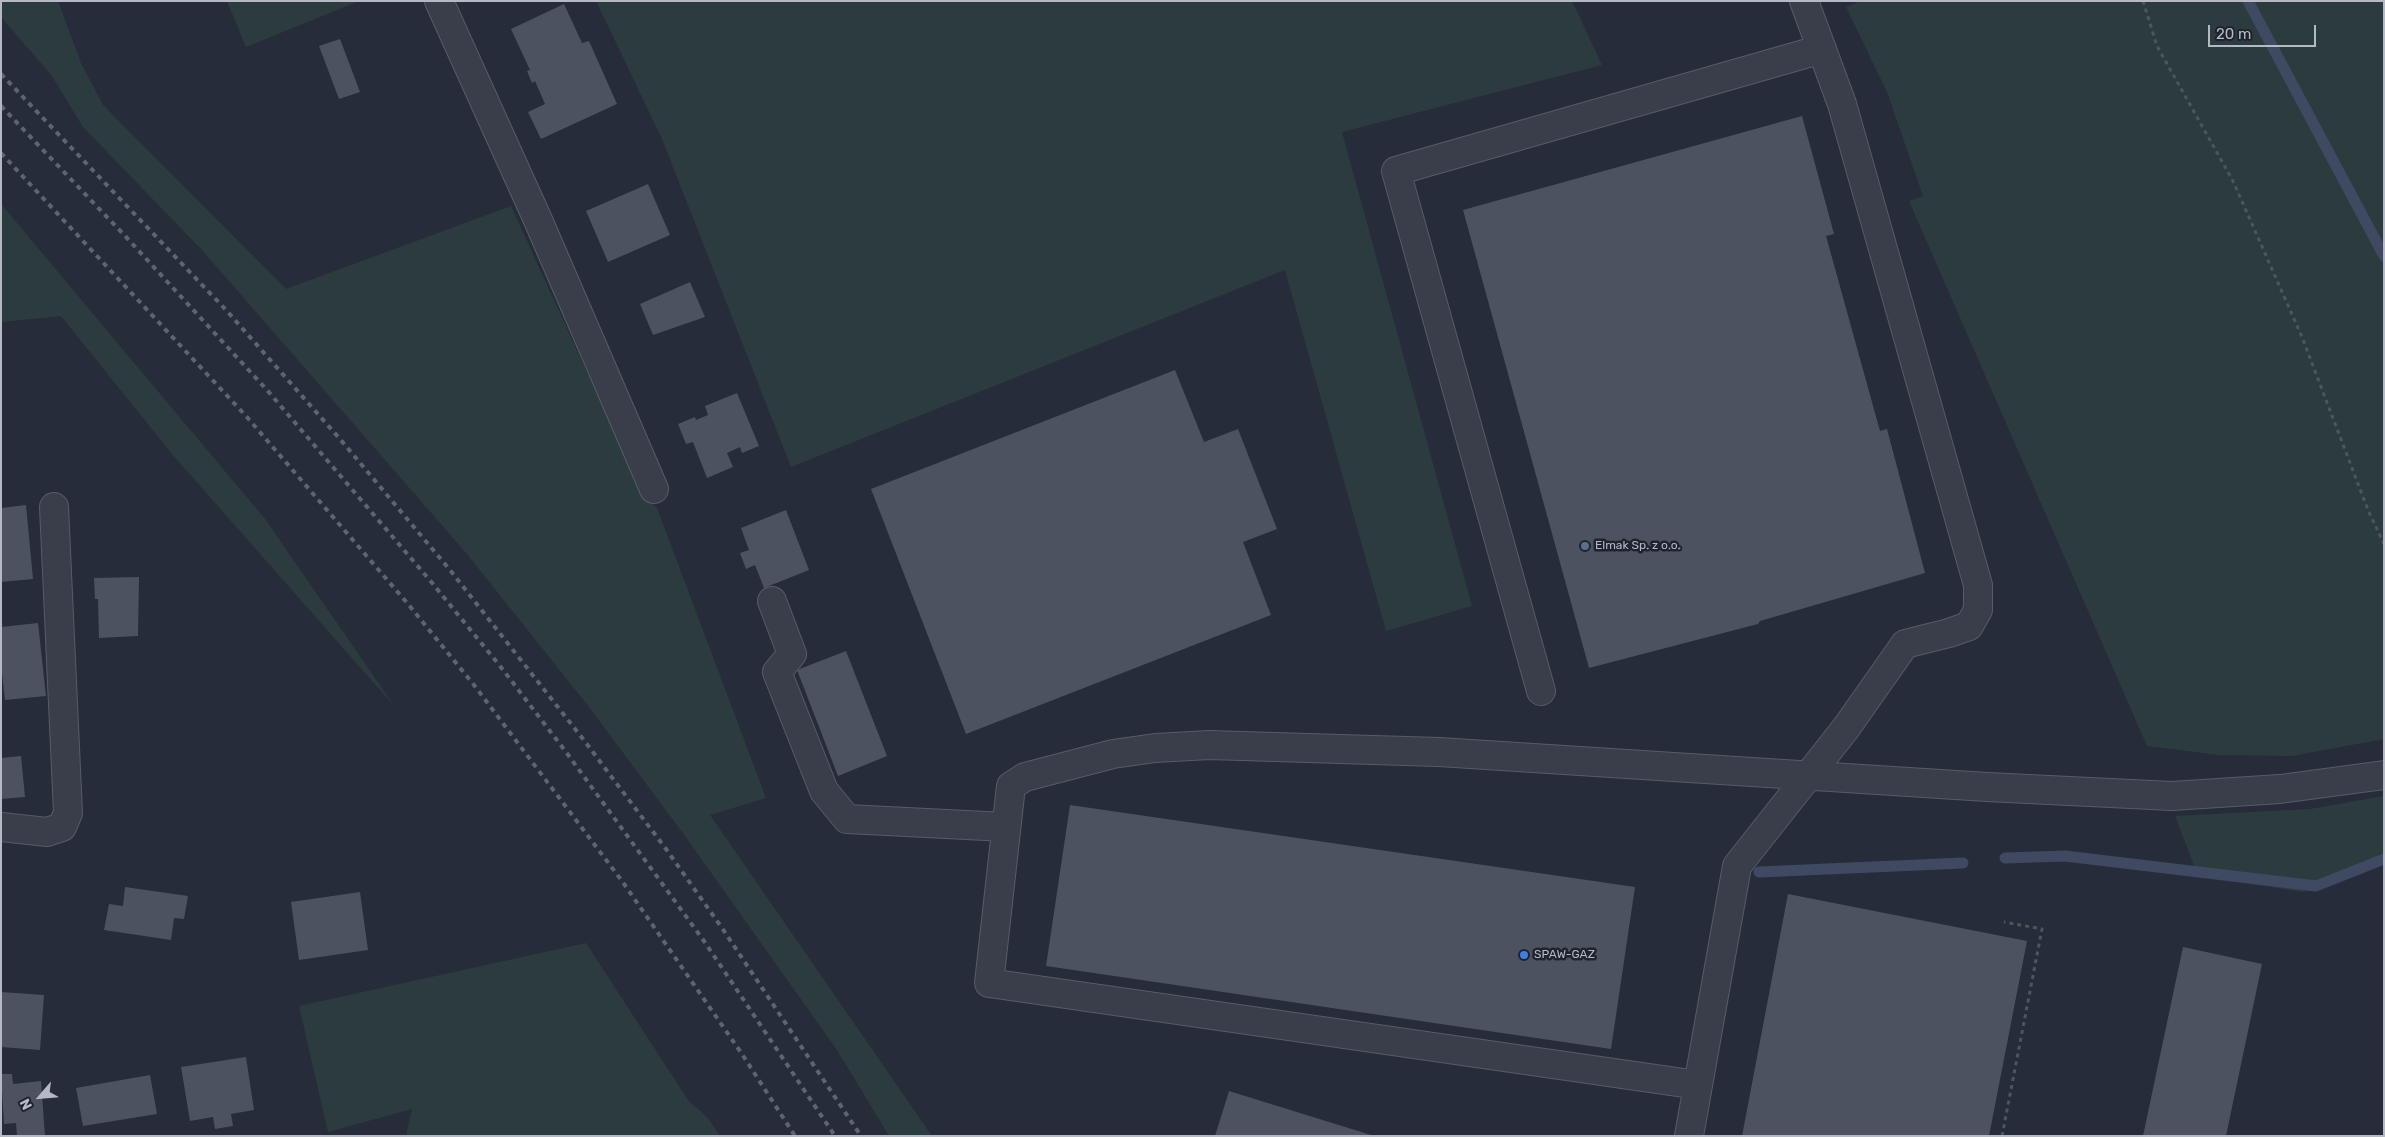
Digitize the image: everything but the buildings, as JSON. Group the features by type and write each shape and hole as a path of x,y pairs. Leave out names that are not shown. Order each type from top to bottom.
{"street":[{"path":"439,1 538,220 654,489"},
{"path":"1689,1136 1737,866 1846,728 1905,644 1969,626 1978,610 1978,585 1842,104 1804,1"},
{"path":"1541,691 1396,171 1822,49"},
{"path":"1,827 47,832 62,826 68,813 54,507"},
{"path":"772,601 792,654 777,672 824,791 847,819 1006,827"},
{"path":"1698,1086 989,983 1011,786 1025,777 1113,754 1155,748 1209,745 1439,752 1810,774 1987,787 2172,796 2280,789 2384,775"}],"path":[{"path":"2143,1 2157,46 2233,181 2302,337 2368,510 2384,544"},
{"path":"2002,1136 2042,929 2004,922"}],"shaded area":[{"path":"1,1 58,1 81,63 103,105 286,289 511,206 642,493 657,508 766,798 710,815 932,1136 889,1136 837,1050 685,836 589,707 467,554 202,250 83,127 52,76 1,17"},
{"path":"227,1 359,1 246,47"},
{"path":"596,1 1572,1 1602,65 1342,132 1472,606 1386,631 1285,270 791,467 662,139"},
{"path":"1861,1 2384,1 2384,739 2292,756 2219,755 2147,746 1909,201 1923,196 1887,92 1846,7"},
{"path":"1,204 265,519 395,707 172,454 61,316 1,322"},
{"path":"2384,796 2384,863 2303,892 2198,876 2175,816 2310,809"},
{"path":"586,943 688,1100 708,1118 720,1136 406,1136 412,1109 328,1132 299,1006"}],"waterway":[{"path":"2248,1 2384,256"},
{"path":"2005,858 2065,856 2316,886 2384,859"},
{"path":"1759,872 1963,863"}],"railway":[{"path":"1,74 226,310 340,439 450,570 583,739 666,849 722,928 861,1136"},
{"path":"1,106 127,238 267,390 433,584 500,666 566,752 704,941 835,1136"},
{"path":"1,153 246,416 408,604 474,685 622,881 742,1054 795,1136"}],"place":[{"name":"Elmak Sp. z o.o.","path":"1585,546"},
{"name":"SPAW-GAZ","path":"1524,955"}]}
